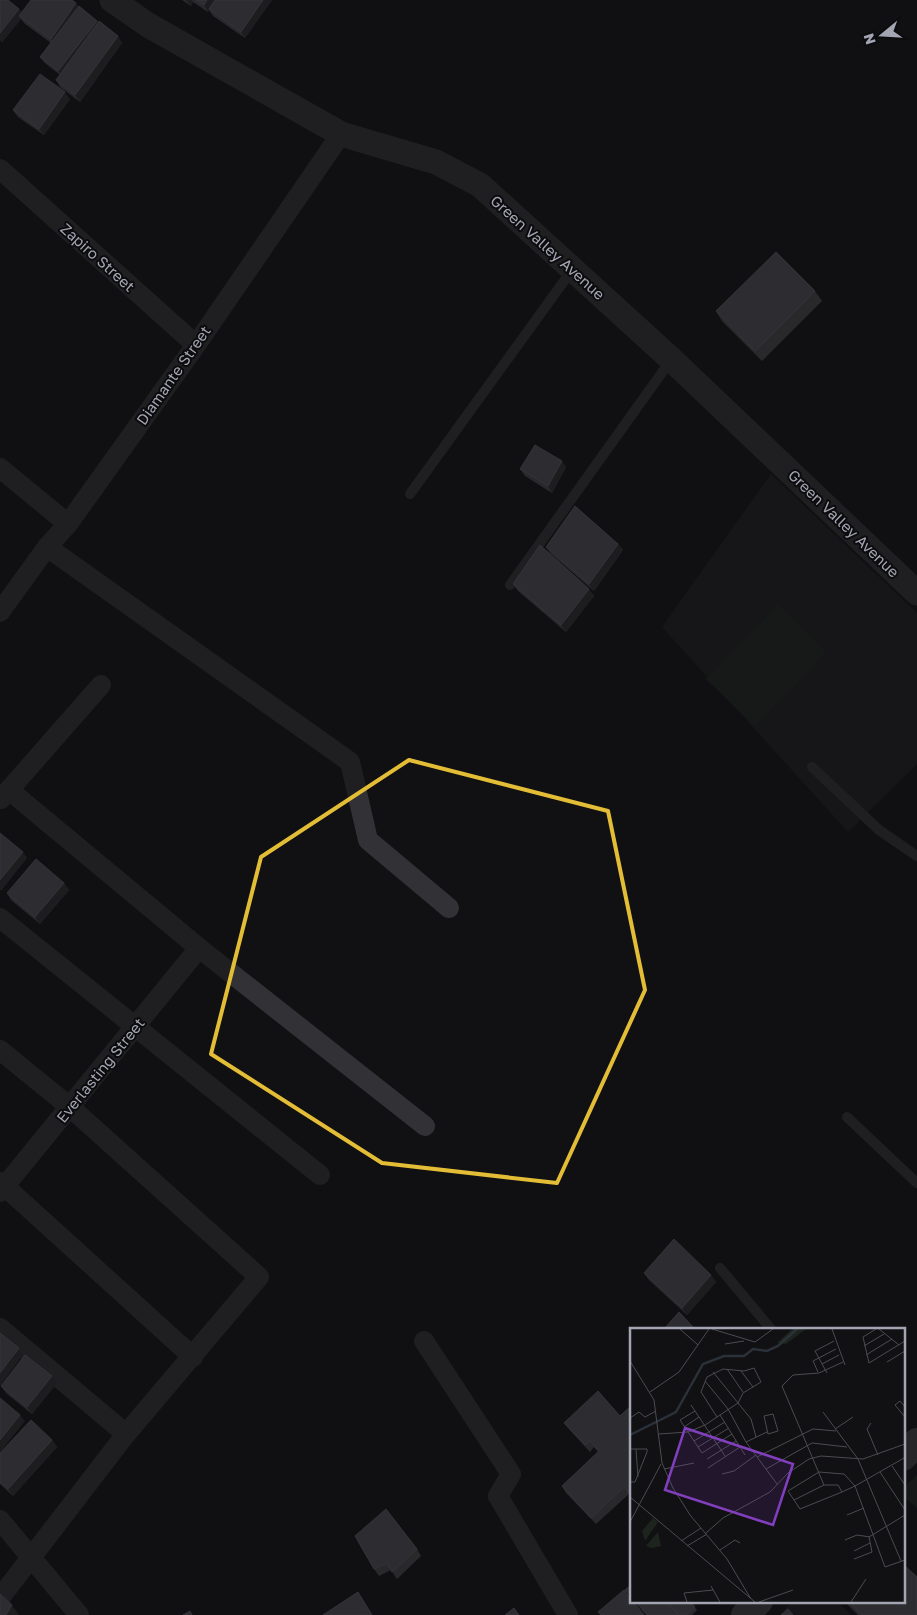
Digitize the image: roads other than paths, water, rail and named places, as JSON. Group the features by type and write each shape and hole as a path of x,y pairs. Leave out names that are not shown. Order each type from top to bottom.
{"main road":[{"path":"904,1455 917,1442"},
{"path":"745,1615 758,1602"}],"street":[{"name":"Green Valley Avenue","path":"112,0 148,25 341,134 436,162 480,185 671,359 917,593"},
{"name":"Diamante Street","path":"0,612 47,547 68,524 196,345 341,134"},
{"name":"Zapiro Street","path":"0,169 196,345"},
{"path":"0,468 68,524"},
{"path":"47,547 350,762 368,840 449,908"},
{"path":"101,685 4,795 425,1126"},
{"path":"0,918 134,1028 320,1174"},
{"name":"Everlasting Street","path":"2,1187 70,1107 199,948"},
{"path":"0,1050 70,1107 259,1276 193,1357 126,1434 33,1558 0,1598"},
{"path":"2,1187 193,1357"},
{"path":"0,1328 126,1434"},
{"path":"424,1341 511,1474 498,1496 568,1615"},
{"path":"0,1520 79,1615"}],"lane":[{"path":"410,494 573,269"},
{"path":"510,585 671,359"},
{"path":"812,767 879,830 917,856"},
{"path":"847,1117 917,1183"},
{"path":"720,1268 770,1328"}]}
